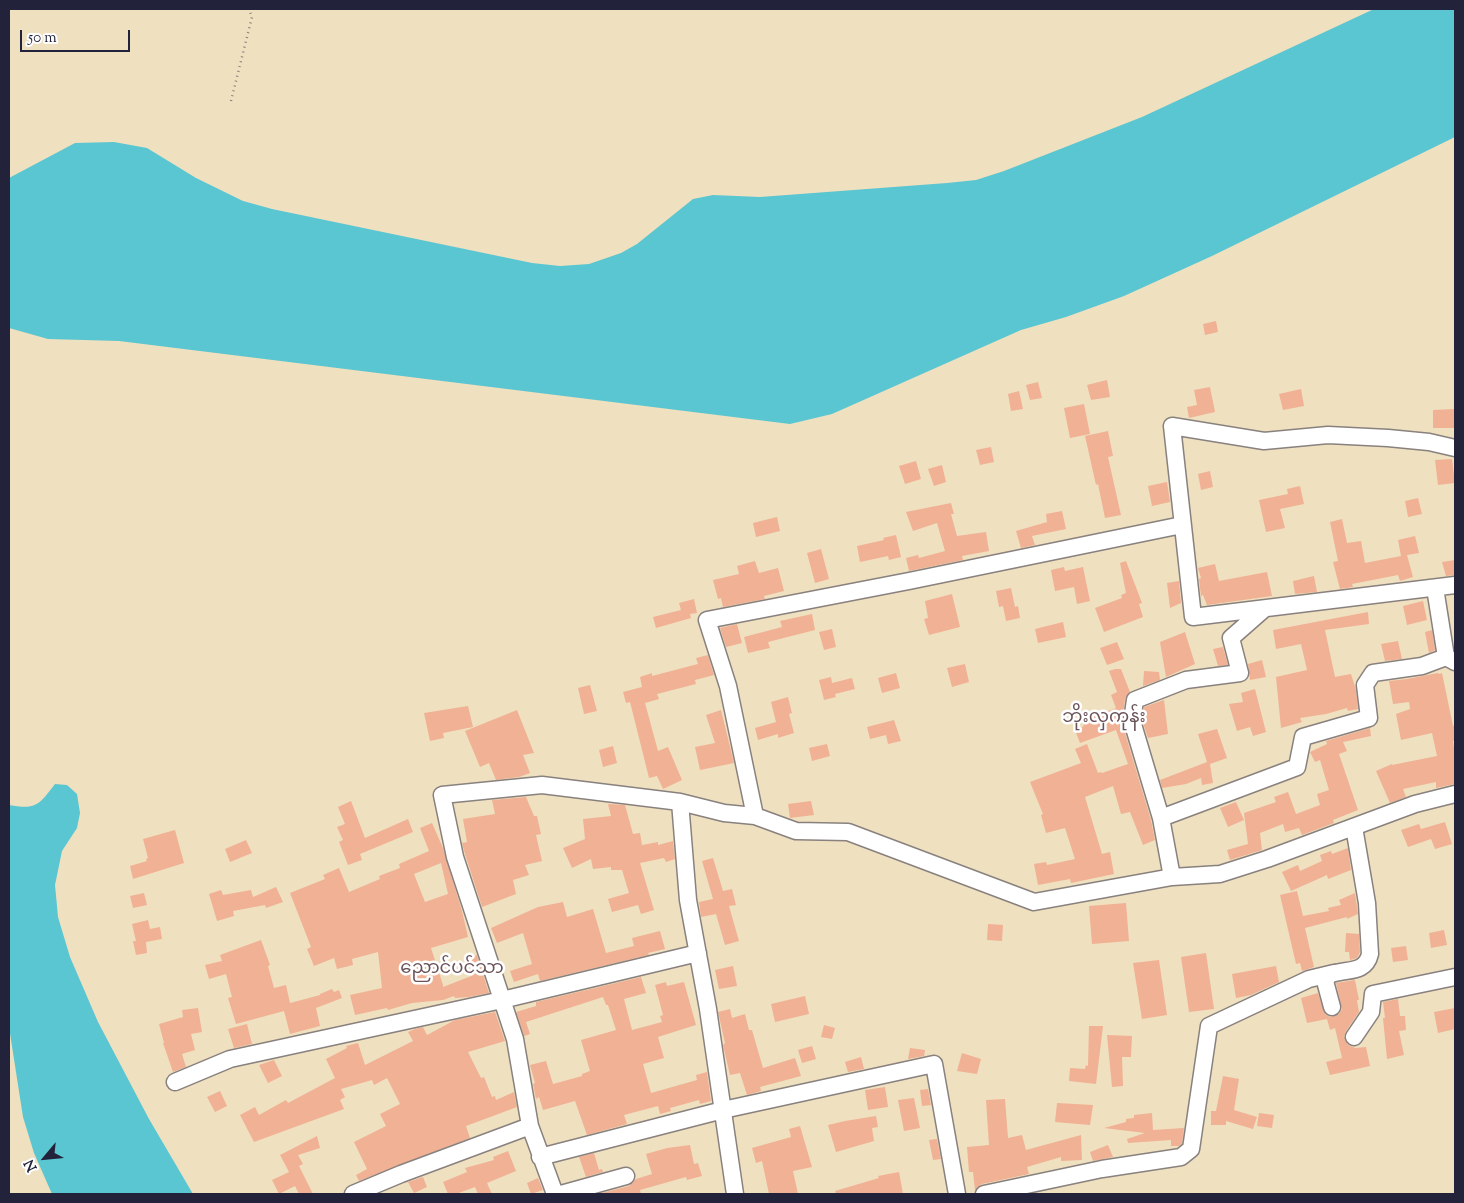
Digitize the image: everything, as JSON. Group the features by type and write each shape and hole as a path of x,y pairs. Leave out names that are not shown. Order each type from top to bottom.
{"street":[{"path":"1455,448 1429,442 1328,435 1264,441 1172,426 1193,617 1264,610 1455,585"},
{"path":"755,816 728,686 707,620 1182,526"},
{"path":"1161,818 1297,766 1303,737 1369,718 1365,685 1373,673 1422,666 1451,659 1435,588"},
{"path":"1172,877 1161,818 1132,721 1135,700 1186,680 1240,673 1231,638 1264,610"},
{"path":"555,1194 530,1126 515,1039 455,857 442,795 542,785 680,802 724,813 755,816 796,831 848,832 1034,902 1172,877 1220,874 1266,859 1414,804 1455,794"},
{"path":"680,802 688,900 708,1009 735,1194"},
{"path":"984,1194 1102,1169 1182,1157 1191,1149 1209,1026 1309,978 1364,966 1368,961 1370,954 1367,903 1354,827"},
{"path":"175,1082 230,1059 502,1000 698,953"},
{"path":"1332,1007 1325,981 1329,975 1334,973"},
{"path":"1354,1037 1371,1012 1373,994 1455,977"},
{"path":"540,1156 723,1110 934,1064 957,1194"},
{"path":"352,1194 530,1126"},
{"path":"561,1194 626,1176"}],"path":[{"path":"231,101 252,17 250,9"}],"water":[{"path":"1374,9 1455,9 1455,137 1212,256 1124,296 1066,317 1021,330 832,414 790,424 119,341 48,339 9,328 9,178 75,143 114,142 147,148 196,178 243,201 272,209 532,263 560,266 589,264 621,253 637,244 693,199 713,195 760,197 947,183 976,180 1004,171 1142,117"},
{"path":"55,784 67,785 77,794 80,813 77,828 62,851 55,885 58,917 70,957 98,1022 149,1119 193,1194 52,1194 34,1153 23,1117 9,1027 9,805 25,807 36,804 45,797"}],"building":[{"path":"1216,321 1218,332 1205,335 1203,324"},
{"path":"1107,380 1110,397 1091,400 1087,385"},
{"path":"1038,382 1042,398 1030,400 1026,385"},
{"path":"1210,387 1215,412 1189,418 1187,407 1197,405 1194,390"},
{"path":"1301,389 1304,406 1283,410 1279,394"},
{"path":"1019,391 1023,409 1011,411 1008,394"},
{"path":"1084,404 1090,434 1070,438 1064,408"},
{"path":"1455,409 1455,428 1433,428 1433,410"},
{"path":"1108,431 1113,456 1108,457 1121,515 1105,518 1085,436"},
{"path":"991,447 994,462 980,465 976,450"},
{"path":"1452,459 1455,483 1438,485 1435,460"},
{"path":"916,461 921,479 905,484 899,466"},
{"path":"942,465 946,482 934,486 928,469"},
{"path":"1210,471 1213,487 1201,490 1198,474"},
{"path":"1167,482 1170,502 1152,506 1148,486"},
{"path":"1300,486 1304,504 1280,509 1285,528 1266,532 1259,500 1288,494 1287,489"},
{"path":"1418,498 1422,514 1408,517 1405,501"},
{"path":"951,503 954,514 951,514 957,536 986,532 989,551 962,556 963,560 909,571 906,558 918,555 919,558 945,551 937,523 913,531 906,512"},
{"path":"1062,511 1066,529 1032,536 1035,545 1021,548 1016,531 1047,522 1046,514"},
{"path":"777,517 780,531 756,537 753,523"},
{"path":"1342,519 1347,543 1361,541 1365,563 1401,556 1398,540 1415,536 1419,553 1407,555 1413,577 1400,581 1398,575 1352,584 1353,587 1340,589 1333,562 1338,561 1330,522"},
{"path":"896,535 901,557 889,560 888,556 860,562 857,546 884,540 883,538"},
{"path":"821,549 829,579 815,583 807,553"},
{"path":"1455,560 1455,575 1446,576 1442,562"},
{"path":"755,561 759,573 778,568 784,591 764,596 765,599 723,607 721,598 718,599 713,580 739,574 737,566"},
{"path":"1126,561 1142,603 1139,604 1143,617 1104,632 1095,608 1122,598 1121,595 1126,593 1120,563"},
{"path":"1215,564 1219,581 1267,572 1272,596 1207,605 1203,595 1201,596 1199,579 1201,578 1198,568"},
{"path":"1064,567 1065,571 1083,567 1090,601 1077,604 1074,587 1055,591 1051,570"},
{"path":"1314,576 1317,592 1295,594 1293,581"},
{"path":"1179,581 1181,603 1170,608 1167,583"},
{"path":"1011,588 1015,607 1018,606 1020,618 1006,621 1003,606 999,607 996,591"},
{"path":"952,594 960,627 929,635 924,619 928,618 925,601"},
{"path":"694,599 697,613 690,614 691,618 656,628 653,617 681,610 679,603"},
{"path":"1423,601 1427,620 1407,625 1403,606"},
{"path":"1368,612 1369,624 1325,630 1335,677 1351,674 1356,690 1358,709 1348,711 1347,708 1300,718 1302,722 1281,728 1276,677 1307,670 1301,644 1276,649 1273,630"},
{"path":"812,614 815,630 768,642 770,648 748,653 744,637 782,627 780,621"},
{"path":"1063,622 1066,637 1038,643 1035,629"},
{"path":"737,624 742,643 726,647 720,628"},
{"path":"832,629 836,647 824,650 819,632"},
{"path":"1432,630 1435,650 1429,653 1425,632"},
{"path":"1185,632 1195,664 1166,677 1160,642"},
{"path":"1398,641 1402,659 1385,661 1381,644"},
{"path":"1117,642 1124,659 1107,665 1100,648"},
{"path":"1223,647 1228,665 1218,666 1213,649"},
{"path":"708,655 714,675 695,680 696,684 657,694 659,699 645,703 658,751 668,747 682,780 663,789 657,776 649,778 630,702 626,703 623,692 642,687 640,677 652,673 652,676 698,664 696,658"},
{"path":"1262,660 1266,677 1250,680 1248,664"},
{"path":"965,664 969,682 952,687 947,668"},
{"path":"1121,669 1130,692 1125,699 1122,723 1151,820 1155,840 1143,845 1130,812 1121,814 1113,786 1085,797 1102,854 1110,852 1114,874 1071,883 1070,879 1038,885 1034,864 1046,862 1047,865 1075,859 1065,828 1046,833 1041,815 1043,814 1030,782 1081,763 1075,749 1087,744 1098,773 1128,764 1116,730 1080,743 1075,730 1084,726 1082,721 1116,708 1111,695 1117,692 1109,671"},
{"path":"1144,671 1159,672 1160,680 1143,686"},
{"path":"896,673 900,688 882,693 878,678"},
{"path":"1442,673 1453,726 1455,725 1455,741 1453,741 1455,784 1436,788 1436,782 1403,789 1406,797 1390,803 1376,771 1392,764 1437,756 1432,733 1401,740 1396,714 1410,709 1409,702 1393,704 1389,681"},
{"path":"831,677 832,683 852,678 855,689 835,694 836,697 824,700 819,680"},
{"path":"590,685 597,711 584,714 578,688"},
{"path":"1255,689 1266,732 1253,736 1250,727 1237,731 1229,704 1243,702 1241,693"},
{"path":"788,697 792,713 789,714 794,733 778,738 778,734 758,740 755,728 776,722 771,702"},
{"path":"1164,700 1168,734 1148,738 1142,720 1144,707"},
{"path":"468,706 473,727 443,733 444,738 430,741 424,713"},
{"path":"517,710 534,753 523,755 530,773 519,777 496,780 489,763 480,767 465,731"},
{"path":"721,710 734,763 700,770 695,747 715,743 706,715"},
{"path":"894,720 901,741 888,744 886,735 870,739 867,727"},
{"path":"1370,728 1371,736 1343,742 1347,751 1339,754 1358,810 1333,820 1334,823 1302,835 1299,828 1285,832 1283,824 1260,833 1262,850 1230,860 1227,850 1248,844 1244,813 1276,802 1274,797 1288,792 1296,814 1320,805 1317,794 1329,790 1320,760 1315,762 1310,752 1327,744 1326,741"},
{"path":"1217,729 1227,758 1210,764 1213,783 1202,785 1201,778 1186,784 1162,788 1160,780 1207,762 1198,734"},
{"path":"827,744 830,756 812,761 809,748"},
{"path":"613,746 617,763 603,767 599,750"},
{"path":"526,797 534,816 537,816 541,834 536,835 542,861 525,865 529,875 513,880 516,894 482,907 462,843 467,842 463,819 495,814 492,800"},
{"path":"351,801 365,838 408,819 413,832 360,854 362,860 348,865 339,842 343,840 337,827 345,824 338,807"},
{"path":"811,801 814,815 790,818 788,804"},
{"path":"1236,802 1244,820 1228,827 1220,808"},
{"path":"608,804 625,805 633,834 640,833 642,845 658,842 658,845 673,841 675,859 666,862 664,858 640,863 654,910 641,914 638,905 612,912 608,899 629,893 622,870 611,870 611,867 593,869 591,859 572,868 563,848 585,839 583,819 611,816"},
{"path":"1445,822 1452,844 1435,849 1431,839 1408,847 1401,830 1419,824 1421,829"},
{"path":"432,823 443,848 468,937 431,948 443,987 474,975 468,958 477,955 489,993 469,997 455,998 454,996 443,1000 412,1003 388,1010 387,1008 355,1015 350,995 382,988 378,952 352,959 353,965 337,969 334,958 314,966 307,949 311,947 290,893 325,879 323,875 339,868 349,892 380,879 379,876 400,868 399,864 429,851 420,828","holes":["441,863 448,894 425,902 414,874"]},
{"path":"175,830 184,863 133,879 130,866 147,861 146,859 148,858 143,839"},
{"path":"246,840 252,853 230,862 225,849"},
{"path":"1348,848 1351,870 1328,879 1327,875 1291,891 1282,872 1298,865 1300,871 1322,861 1320,855 1331,851 1332,854"},
{"path":"713,858 723,891 732,889 736,905 729,906 739,941 725,945 716,914 701,917 699,902 713,899 702,861"},
{"path":"276,887 283,902 266,908 265,905 233,911 234,916 217,921 209,894 221,890 223,895 251,890 253,897"},
{"path":"1297,891 1303,916 1329,911 1328,908 1341,905 1339,900 1355,893 1358,914 1347,919 1347,917 1305,928 1314,967 1302,971 1300,963 1296,964 1280,895"},
{"path":"144,893 147,905 133,908 130,896"},
{"path":"563,902 567,917 593,909 606,953 634,946 632,938 660,931 665,949 648,953 649,955 540,981 538,974 514,982 510,971 532,964 523,933 497,943 491,928 538,907"},
{"path":"1126,903 1129,941 1092,944 1089,906"},
{"path":"148,920 150,929 160,927 162,939 146,942 147,953 136,955 133,941 136,941 132,924"},
{"path":"988,924 1003,925 1002,941 987,940"},
{"path":"1444,930 1447,945 1431,948 1429,933"},
{"path":"1346,933 1359,934 1360,952 1357,958 1350,960 1349,952 1345,952"},
{"path":"261,940 270,965 268,966 274,988 286,985 290,1003 320,995 332,989 334,992 339,990 342,998 316,1008 320,1026 290,1034 284,1011 236,1024 228,998 232,997 226,974 209,979 205,965 222,961 220,955"},
{"path":"1406,946 1408,960 1393,962 1391,948"},
{"path":"1206,953 1214,1009 1189,1012 1181,957"},
{"path":"1159,960 1167,1015 1142,1019 1133,963"},
{"path":"733,966 737,986 719,989 715,970"},
{"path":"1276,966 1279,982 1251,995 1236,998 1232,974"},
{"path":"641,977 646,993 624,999 632,1030 662,1022 660,1016 663,1015 655,985 666,982 667,986 684,982 696,1025 658,1037 664,1058 643,1064 651,1093 697,1080 696,1075 707,1072 711,1101 700,1104 699,1100 670,1108 671,1111 660,1114 658,1106 624,1115 627,1124 587,1135 575,1101 543,1110 539,1097 536,1099 533,1084 535,1083 530,1065 546,1061 553,1084 582,1076 582,1074 590,1071 581,1040 616,1030 608,1005 606,1005 603,997 526,1022 530,1034 524,1036 516,1012 536,1006 536,1002"},
{"path":"1355,980 1359,1012 1344,1037 1348,1045 1355,1048 1366,1047 1370,1066 1330,1075 1326,1062 1342,1058 1335,1028 1330,1030 1327,1019 1307,1023 1301,998 1318,993 1325,1014 1330,1017 1335,1016 1342,1009 1336,983"},
{"path":"805,996 809,1014 775,1022 771,1004"},
{"path":"1398,999 1400,1016 1405,1016 1406,1030 1399,1031 1404,1055 1387,1059 1383,1002"},
{"path":"198,1008 202,1032 191,1034 195,1050 182,1054 186,1067 173,1072 159,1024 183,1017 182,1010"},
{"path":"1455,1008 1455,1029 1438,1033 1434,1012"},
{"path":"730,1009 732,1018 745,1014 749,1030 752,1030 763,1068 795,1058 801,1076 760,1087 761,1091 747,1095 740,1073 730,1075 723,1045 725,1043 718,1012"},
{"path":"495,1012 505,1041 468,1052 481,1078 484,1077 492,1097 495,1096 496,1100 514,1092 517,1107 466,1126 470,1138 359,1181 356,1175 367,1169 354,1142 386,1126 380,1114 400,1104 387,1078 374,1085 372,1080 341,1089 345,1097 340,1100 344,1109 254,1142 240,1115 255,1107 259,1115 286,1100 288,1103 335,1078 326,1059 347,1048 346,1046 358,1043 365,1065 413,1041 408,1032 415,1029 423,1027 427,1035 455,1020"},
{"path":"247,1024 252,1044 234,1048 228,1029"},
{"path":"824,1025 835,1028 832,1039 821,1037"},
{"path":"1089,1026 1103,1026 1096,1084 1069,1081 1070,1068 1085,1069 1086,1065 1088,1066"},
{"path":"1107,1035 1132,1036 1131,1057 1122,1057 1123,1086 1112,1087"},
{"path":"812,1046 816,1059 802,1063 798,1050"},
{"path":"910,1048 925,1050 924,1056 908,1059"},
{"path":"962,1053 981,1059 977,1074 957,1071"},
{"path":"861,1057 864,1069 848,1072 845,1062"},
{"path":"274,1060 282,1076 268,1083 259,1065"},
{"path":"1223,1076 1239,1079 1234,1110 1257,1117 1253,1129 1226,1121 1226,1125 1211,1125 1211,1111 1216,1111"},
{"path":"885,1087 888,1107 868,1110 865,1090"},
{"path":"928,1089 931,1105 922,1106 920,1090"},
{"path":"220,1091 227,1106 215,1112 207,1097"},
{"path":"914,1098 920,1128 904,1131 898,1100"},
{"path":"1005,1099 1008,1138 1022,1135 1026,1150 1081,1135 1082,1160 1061,1161 1061,1157 1027,1167 1029,1174 982,1184 975,1190 973,1172 969,1172 967,1147 989,1145 986,1100"},
{"path":"1057,1103 1093,1105 1090,1125 1055,1122"},
{"path":"1152,1113 1153,1130 1184,1128 1182,1144 1171,1146 1171,1140 1128,1143 1127,1139 1145,1133 1104,1128 1126,1122 1126,1119 1134,1118 1134,1115"},
{"path":"1259,1113 1274,1115 1272,1128 1257,1126"},
{"path":"876,1116 878,1127 872,1128 874,1141 836,1152 828,1125"},
{"path":"800,1126 812,1167 793,1171 798,1194 769,1194 762,1161 756,1163 752,1148 791,1137 789,1129"},
{"path":"317,1136 320,1148 298,1155 303,1164 299,1166 313,1194 299,1194 295,1186 279,1194 272,1180 289,1172 280,1155"},
{"path":"937,1139 941,1159 933,1160 929,1140"},
{"path":"690,1145 694,1164 698,1163 702,1176 687,1180 686,1177 640,1190 641,1194 598,1194 629,1186 636,1179 652,1174 646,1154 667,1148"},
{"path":"1108,1145 1113,1157 1093,1161 1090,1152"},
{"path":"508,1151 516,1171 487,1183 492,1194 478,1194 475,1187 456,1194 448,1194 443,1182 467,1172 465,1168 494,1160 493,1157"},
{"path":"594,1153 599,1170 602,1169 603,1172 586,1177 579,1157"},
{"path":"899,1172 903,1194 836,1194 835,1191 879,1178 878,1176"},
{"path":"423,1177 427,1187 414,1193 408,1182"},
{"path":"538,1178 543,1190 531,1194 527,1183"}],"district":[{"name":"ဘိုးလှကုန်း","path":"1104,719"},
{"name":"ညောင်ပင်သာ","path":"452,970"}]}
